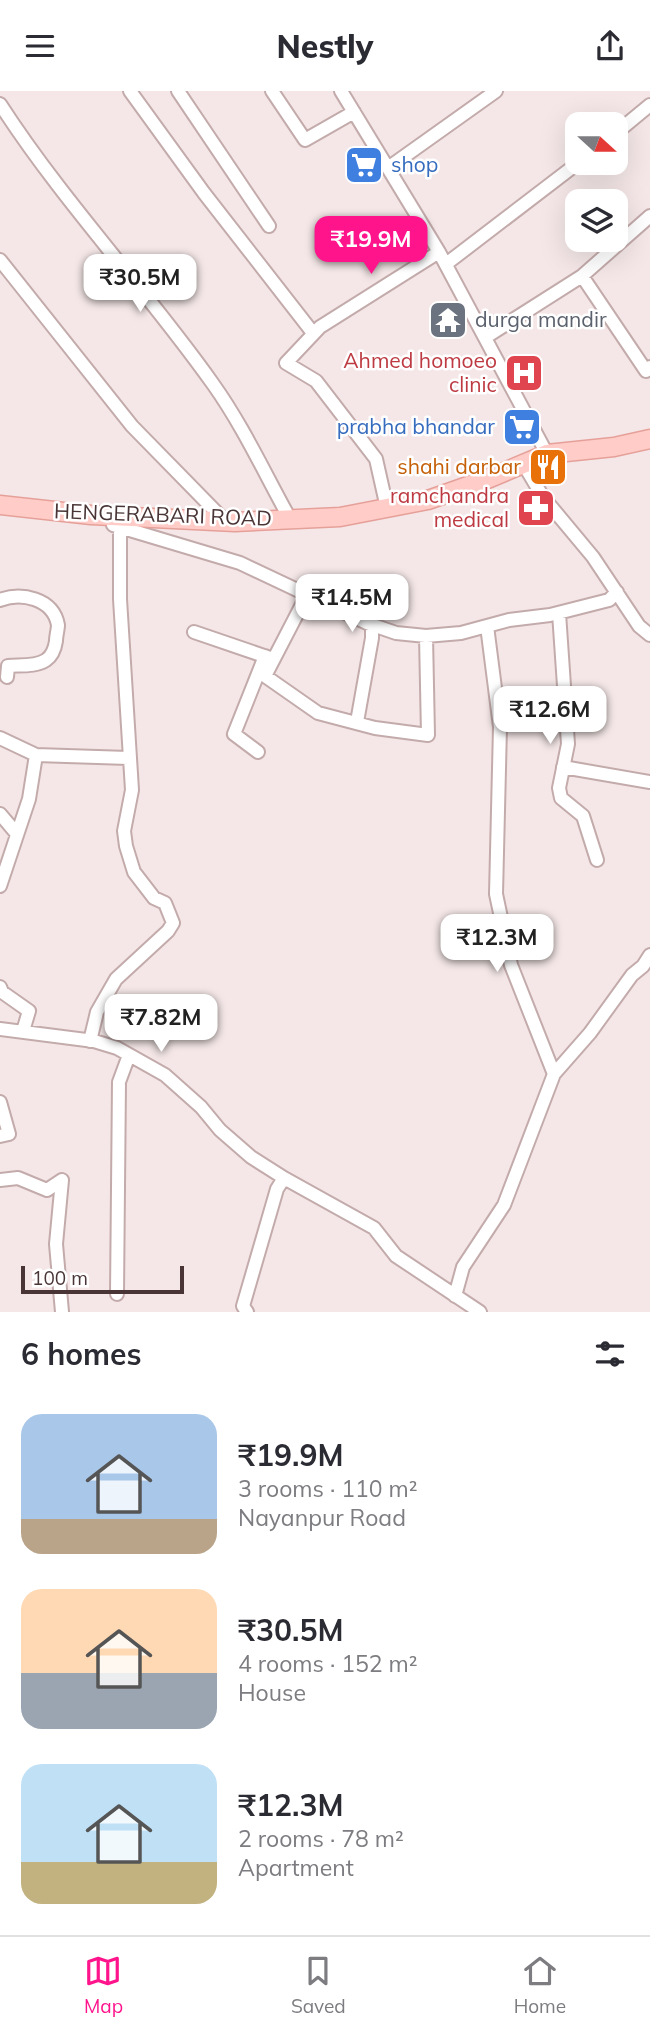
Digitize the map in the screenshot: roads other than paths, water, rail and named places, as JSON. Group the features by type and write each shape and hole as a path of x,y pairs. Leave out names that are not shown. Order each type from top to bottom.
{"main road":[{"name":"HENGERABARI ROAD","path":"0,505 91,515 225,521 340,517 428,500 547,454 614,447 650,439"}],"street":[{"path":"130,91 204,193 313,333"},
{"path":"178,91 269,226"},
{"path":"272,91 306,140 354,113"},
{"path":"341,91 442,258 547,454"},
{"path":"388,168 496,91"},
{"path":"0,104 31,151 149,298 215,387 290,519"},
{"path":"628,123 650,105"},
{"path":"387,508 376,459 316,381 286,363 313,333 442,258 565,172"},
{"path":"486,337 582,276 650,216"},
{"path":"0,260 132,426 225,521"},
{"path":"582,276 649,372"},
{"path":"524,465 543,497 593,557 639,626 650,635"},
{"path":"91,515 120,527 240,563 372,625 396,633 426,636 461,633 509,620 559,613 609,600 617,592"},
{"path":"90,1041 97,1012 116,979 173,923 164,903 154,898 134,872 125,846 124,831 132,790 120,599 120,527"},
{"path":"258,752 234,734 269,657 308,593"},
{"path":"0,600 14,595 38,601 52,611 58,625 55,649 46,660 8,666 7,677"},
{"path":"559,613 568,744 559,788 561,798 583,816 597,860"},
{"path":"357,722 372,625"},
{"path":"487,626 500,727 496,894 511,965 554,1074"},
{"path":"194,632 269,657"},
{"path":"269,657 265,676 318,713 375,727 428,735 426,636"},
{"path":"0,738 36,755 128,758"},
{"path":"0,886 29,799 36,755"},
{"path":"563,767 650,782"},
{"path":"0,814 18,834"},
{"path":"454,1296 463,1267 504,1205 554,1074 590,1033 650,955"},
{"path":"0,987 2,992 29,1011 23,1031"},
{"path":"0,1029 90,1041 117,1048 165,1075 251,1157 374,1228 396,1255 480,1312"},
{"path":"117,1294 119,1082 129,1055"},
{"path":"0,1102 9,1134 0,1136"},
{"path":"0,1180 18,1178 47,1190 62,1180 56,1244 62,1312"},
{"path":"247,1312 243,1306 277,1189 284,1178"}],"place":[{"name":"shop","path":"364,165"},
{"name":"durga mandir","path":"448,320"},
{"name":"Ahmed homoeo clinic","path":"524,373"},
{"name":"prabha bhandar","path":"522,427"},
{"name":"shahi darbar","path":"548,467"},
{"name":"ramchandra medical","path":"536,508"}]}
